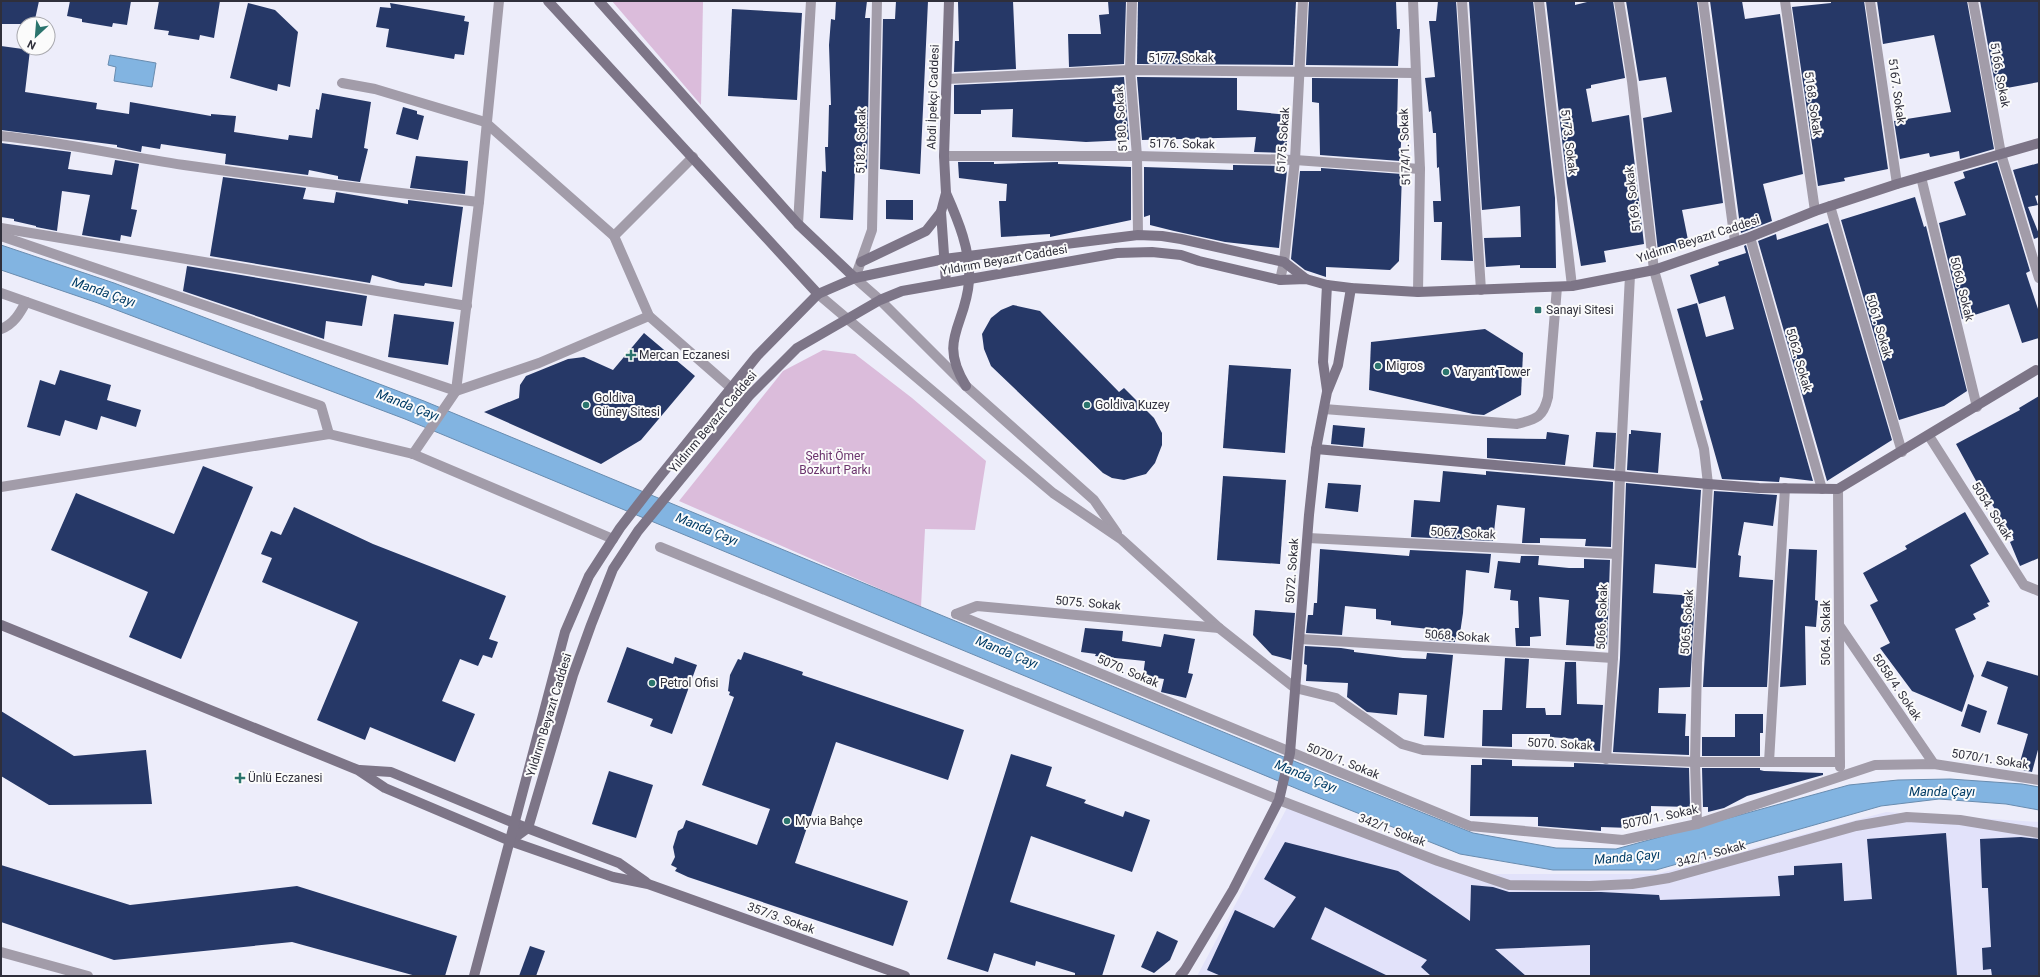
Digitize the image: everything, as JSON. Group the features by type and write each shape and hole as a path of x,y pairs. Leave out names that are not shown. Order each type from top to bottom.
{"main road":[{"path":"474,976 565,632 589,576 620,528 730,387 757,356 818,294 548,1"},
{"path":"598,1 798,224 855,278"},
{"name":"Abdi İpekçi Caddesi","path":"946,283 941,212 946,193 944,156 948,1"},
{"name":"Yıldırım Beyazıt Caddesi","path":"528,828 573,675 591,625 613,569 638,531 749,396 797,348 880,300 902,291 946,283 1117,253 1152,252 1181,255 1199,261 1280,280 1306,279 1327,285 1351,288 1418,292 1572,286 1654,270 1750,237 1830,206 1897,184 2039,143"},
{"name":"Abdi İpekçi Caddesi","path":"946,193 959,224 968,256 970,279 968,292 956,330 952,352 956,371 966,386"},
{"path":"861,262 926,231 941,212"},
{"name":"Yıldırım Beyazıt Caddesi","path":"818,294 855,278 944,259 1086,240 1138,235 1181,239 1284,262 1306,279"},
{"name":"5072. Sokak","path":"1327,285 1323,362 1327,392"},
{"name":"5072. Sokak","path":"1180,976 1233,890 1279,800 1290,753 1316,449 1327,392 1338,364 1351,288"},
{"path":"1316,449 1708,484 1838,490 2038,370"},
{"path":"1,625 358,770"},
{"name":"357/3. Sokak","path":"358,770 391,772 514,823 619,863 648,884"},
{"name":"357/3. Sokak","path":"358,770 385,788 510,841 613,878 648,884 905,976"},
{"path":"510,841 528,828"}],"street":[{"path":"413,454 456,391 479,202 499,1"},
{"path":"798,224 811,1"},
{"name":"5182. Sokak","path":"855,278 872,230 877,1"},
{"name":"5180. Sokak","path":"1132,1 1130,70 1137,156 1138,235"},
{"name":"5175. Sokak","path":"1280,280 1284,262 1295,160 1301,71 1303,1"},
{"name":"5174/1. Sokak","path":"1413,1 1420,169 1418,292"},
{"path":"1462,1 1481,290"},
{"name":"5173. Sokak","path":"1539,1 1572,286"},
{"name":"5169. Sokak","path":"1619,1 1632,81 1654,270 1704,449 1708,484"},
{"path":"1703,1 1735,242"},
{"name":"5168. Sokak","path":"1785,1 1815,211"},
{"name":"5167. Sokak","path":"1870,1 1897,184"},
{"name":"5166. Sokak","path":"1973,1 2001,154 2039,278"},
{"name":"5177. Sokak","path":"947,79 1130,70 1415,73"},
{"path":"342,83 375,89 486,122 614,236 649,316 730,387"},
{"path":"1,136 45,140 182,165 336,186 479,202"},
{"name":"5176. Sokak","path":"944,156 1137,156 1295,160 1420,169"},
{"path":"614,236 693,157"},
{"name":"5060. Sokak","path":"1922,177 1977,407"},
{"name":"5061. Sokak","path":"1830,206 1902,452"},
{"path":"1,228 467,306"},
{"path":"1,236 456,391 539,363 649,316"},
{"name":"5062. Sokak","path":"1750,237 1822,489"},
{"name":"5066. Sokak","path":"1606,759 1613,658 1630,275"},
{"path":"855,278 880,300 966,386 1094,500 1121,539"},
{"path":"1324,409 1517,424 1537,418 1542,414 1548,397 1557,287"},
{"path":"1,293 321,406 329,434"},
{"path":"818,294 1053,493 1121,539 1219,628 1295,688"},
{"path":"1,329 20,315 26,302"},
{"path":"1,488 329,434 413,454 613,539"},
{"name":"5054. Sokak","path":"1929,436 2024,586 2039,591"},
{"name":"5065. Sokak","path":"1697,824 1695,762 1697,662 1708,484"},
{"path":"1769,762 1785,488"},
{"name":"5064. Sokak","path":"1838,490 1840,776"},
{"name":"5067. Sokak","path":"1308,538 1617,554"},
{"name":"342/1. Sokak","path":"660,547 1279,800 1438,861 1509,885 1590,886 1632,884 1669,878 1856,826 1907,817 1960,820 2039,833"},
{"name":"5075. Sokak","path":"956,614 977,606 1219,628"},
{"name":"5070. Sokak","path":"956,614 1290,753"},
{"name":"5058/4. Sokak","path":"1839,625 1934,764"},
{"name":"5068. Sokak","path":"1300,639 1613,658"},
{"name":"5070. Sokak","path":"1295,688 1336,698 1402,744 1423,750 1695,762 1840,762"},
{"name":"5070/1. Sokak","path":"1290,753 1470,826 1623,840 1697,824 1875,765 1934,764 2039,780"},
{"path":"1,952 88,976"}],"shaded area":[{"path":"1288,806 1462,874 1657,874 1886,812 2039,822 2039,976 1197,976"}],"green space":[{"path":"612,1 703,1 701,105"},
{"name":"Şehit Ömer Bozkurt Parkı","path":"823,350 855,354 912,398 986,461 975,530 925,529 921,607 679,501 783,371"}],"water":[{"path":"110,55 156,63 152,87 114,81 116,67 108,65"},
{"name":"Manda Çayı","path":"1,245 114,283 424,401 1274,753 1473,833 1556,848 1616,849 1849,785 1898,780 1950,779 2022,784 2039,787 2039,810 2006,804 1939,799 1881,806 1656,870 1553,870 1460,854 1300,790 405,419 98,303 1,270"}],"building":[{"path":"1,1 39,1 36,16 16,16 16,24 1,24"},
{"path":"70,1 131,1 127,25 113,23 112,27 82,22 82,19 67,16"},
{"path":"159,1 220,1 214,38 200,35 199,40 168,35 169,31 154,29"},
{"path":"836,1 867,1 865,18 870,18 867,169 855,169 853,220 820,218 822,171 826,172 825,147 828,147 829,105 831,105 829,45 831,19 835,20"},
{"path":"896,1 928,1 920,174 880,169 883,19 895,19"},
{"path":"1013,1 1016,69 954,72 955,41 959,41 958,2"},
{"path":"1108,1 1126,1 1124,64 1069,67 1068,34 1101,34 1099,15 1109,14"},
{"path":"1296,1 1293,65 1137,64 1138,2"},
{"path":"1309,1 1396,1 1397,29 1400,29 1398,66 1306,65"},
{"path":"1438,1 1456,1 1473,261 1441,260 1442,222 1434,222 1433,201 1441,201 1439,167 1437,168 1436,133 1433,133 1425,78 1435,77 1429,21 1436,21"},
{"path":"1469,1 1533,1 1555,198 1556,268 1520,268 1520,265 1486,267 1484,238 1521,237 1520,206 1482,210"},
{"path":"1546,1 1575,1 1575,5 1591,1 1613,1 1625,78 1591,85 1591,88 1586,89 1592,122 1629,115 1644,244 1604,251 1606,262 1581,266 1567,183"},
{"path":"1626,1 1697,1 1723,203 1682,210 1689,245 1658,251 1643,118 1672,112 1666,77 1639,81"},
{"path":"1710,1 1742,1 1745,19 1780,14 1803,174 1763,184 1772,221 1741,233"},
{"path":"1831,1 1864,1 1888,169 1844,178 1845,181 1818,186 1792,7 1831,3"},
{"path":"1877,1 1967,1 1994,149 1960,159 1959,151 1930,157 1929,153 1900,159 1894,121 1951,112 1934,35 1883,44"},
{"path":"1980,1 2039,1 2039,82 1996,90"},
{"path":"248,3 275,10 298,32 290,87 278,84 277,91 230,78"},
{"path":"390,3 465,16 464,21 469,22 464,55 455,54 454,59 386,47 389,29 376,27 380,7 391,8"},
{"path":"732,9 802,13 797,100 728,96"},
{"path":"1,46 16,48 16,56 29,56 25,92 97,103 96,109 129,114 130,102 211,116 211,114 236,116 234,132 288,140 289,135 312,138 316,109 319,110 322,93 371,102 364,148 368,149 360,182 338,179 338,176 309,170 308,175 225,164 226,154 161,144 160,149 142,146 141,152 117,147 117,145 1,130"},
{"path":"1124,77 1129,140 1086,142 1012,137 1013,109 981,110 981,114 954,114 954,85"},
{"path":"1137,77 1237,78 1237,110 1289,115 1286,153 1254,152 1256,137 1142,140"},
{"path":"1312,78 1398,79 1397,125 1402,126 1400,161 1320,155 1319,103 1312,102"},
{"path":"403,107 417,111 417,114 424,116 418,140 396,134"},
{"path":"1,143 71,152 68,169 112,175 115,160 139,164 131,209 137,210 131,237 121,235 120,241 82,235 90,195 62,191 57,231 14,221 14,219 1,217"},
{"path":"416,156 468,161 465,194 410,188"},
{"path":"958,162 994,162 994,164 1058,162 1058,164 1131,167 1131,220 1050,237 1050,234 1001,237 999,201 1006,201 1007,184 959,178"},
{"path":"1997,162 2030,271 2026,273 2039,312 2039,338 2022,343 2009,304 1962,319 1939,223 1966,215 1954,182 1965,178 1963,172"},
{"path":"2039,163 2039,195 2035,196 2038,205 2028,207 2039,234 2039,237 2034,239 2013,170"},
{"path":"1233,165 1285,166 1284,170 1287,170 1279,248 1225,242 1174,231 1150,225 1150,215 1144,217 1144,167 1233,170"},
{"path":"1321,168 1402,174 1399,261 1390,270 1326,267 1326,277 1305,270 1291,259 1300,171 1321,171"},
{"path":"223,177 306,188 303,199 334,203 336,192 408,204 408,200 463,207 452,287 425,283 424,286 401,283 372,275 370,283 210,256"},
{"path":"1915,197 1924,227 1926,226 1967,391 1944,406 1899,420 1841,220"},
{"path":"886,200 913,200 913,220 886,219"},
{"path":"1828,223 1892,440 1827,481 1758,241 1776,234 1777,240"},
{"path":"1746,245 1813,481 1780,477 1779,482 1722,479 1700,401 1703,400 1677,309 1697,303 1706,337 1734,329 1725,296 1699,304 1690,275 1719,265 1718,262 1746,253 1744,246"},
{"path":"187,266 367,296 362,326 326,321 324,339 183,291"},
{"name":"Goldiva Kuzey","path":"1013,305 1040,311 1119,392 1124,388 1154,418 1162,433 1162,445 1155,463 1146,474 1124,480 1112,478 1103,473 991,366 984,349 982,334 991,318 1001,310"},
{"path":"394,314 454,322 448,365 388,357"},
{"name":"Varyant Tower","path":"1485,329 1523,353 1521,395 1484,415 1473,414 1369,390 1371,342"},
{"name":"Goldiva Güney Sitesi","path":"644,333 695,376 641,440 601,464 484,412 519,398 520,385 526,376 568,359 584,357 613,370"},
{"path":"1229,365 1291,369 1285,453 1223,448"},
{"path":"60,370 111,385 107,400 141,410 136,427 101,416 97,430 65,420 60,436 27,427 40,380 55,385"},
{"path":"2039,396 2039,558 2020,566 2010,542 2014,540 1983,490 1981,490 1956,444 2020,410 2019,408"},
{"path":"1333,425 1365,428 1363,447 1331,444"},
{"path":"1631,430 1661,433 1658,473 1627,470 1629,434 1631,434"},
{"path":"1547,432 1569,435 1565,465 1487,458 1487,438 1546,439"},
{"path":"1596,432 1616,433 1614,469 1593,467"},
{"path":"203,466 253,487 181,659 129,637 148,592 51,550 76,493 174,534"},
{"path":"1443,471 1486,475 1486,471 1613,482 1611,547 1585,546 1586,539 1540,538 1540,543 1522,543 1525,508 1497,505 1493,541 1411,537 1414,500 1440,502"},
{"path":"1223,476 1286,480 1280,564 1217,560"},
{"path":"1328,483 1361,485 1358,512 1325,508"},
{"path":"1626,483 1701,490 1696,568 1655,564 1653,593 1695,596 1690,687 1659,688 1658,713 1686,714 1685,736 1689,736 1689,755 1613,752 1620,658"},
{"path":"1714,491 1777,495 1773,526 1744,522 1738,555 1741,556 1739,577 1773,580 1767,687 1703,687"},
{"path":"294,507 373,544 506,596 489,639 498,642 492,658 483,655 478,666 460,659 442,701 475,714 455,762 370,727 365,740 317,720 358,622 262,582 272,558 261,554 271,531 281,535"},
{"path":"1965,512 1989,554 1970,565 1990,602 1987,603 1989,606 1973,614 1976,619 1955,629 1974,676 1962,712 1912,691 1880,648 1890,643 1870,605 1878,601 1863,573 1907,549 1905,546"},
{"path":"1320,549 1409,556 1410,550 1491,554 1489,573 1466,570 1463,613 1459,640 1455,639 1455,642 1428,640 1429,629 1391,625 1391,621 1376,619 1376,609 1345,606 1342,635 1306,633 1308,615 1313,615 1314,603 1317,603"},
{"path":"1789,549 1817,550 1815,600 1818,601 1816,627 1805,626 1806,685 1780,687"},
{"path":"1521,556 1539,556 1538,565 1569,568 1584,568 1584,559 1610,560 1607,647 1566,645 1569,600 1539,597 1541,636 1530,637 1530,646 1516,646 1515,628 1519,628 1518,601 1510,600 1511,590 1494,588 1498,561 1520,563"},
{"path":"1255,610 1295,613 1291,660 1272,655 1253,635"},
{"path":"1085,628 1123,631 1122,641 1161,647 1164,634 1195,639 1188,673 1193,674 1186,698 1161,692 1164,679 1143,676 1145,661 1095,656 1096,654 1081,652"},
{"path":"1305,646 1341,648 1354,650 1354,652 1403,658 1426,659 1427,653 1453,655 1444,738 1424,736 1427,695 1399,693 1397,715 1367,712 1347,697 1348,683 1306,681 1307,665 1304,664"},
{"name":"Petrol Ofisi","path":"627,647 673,664 675,657 697,665 672,734 650,726 653,719 607,702"},
{"path":"744,652 803,672 802,675 964,730 948,780 836,742 795,863 908,901 893,946 688,877 675,871 677,868 671,865 675,857 673,847 678,831 683,828 686,820 757,845 770,809 702,785 734,697 729,695 730,692 728,691 730,675 738,659 741,660"},
{"path":"1505,658 1529,659 1526,708 1545,708 1546,715 1561,715 1565,662 1576,662 1577,704 1603,705 1600,751 1575,750 1575,739 1550,737 1550,734 1512,734 1512,747 1482,746 1483,710 1502,710"},
{"path":"1987,661 2039,676 2039,746 2032,772 2018,769 2028,734 1997,724 2008,687 1981,676"},
{"path":"1968,704 1987,711 1980,733 1961,726"},
{"path":"1,711 74,756 146,750 152,804 49,805 1,776"},
{"path":"1735,714 1763,714 1763,733 1760,733 1760,756 1702,756 1702,737 1735,737"},
{"path":"1011,754 1052,767 1046,786 1086,800 1084,803 1123,817 1125,811 1150,820 1132,872 1031,836 1010,902 1115,935 1102,976 1075,976 1075,973 1036,961 1035,966 994,953 988,972 947,959"},
{"path":"1482,759 1512,760 1512,766 1574,767 1574,763 1689,768 1690,807 1651,806 1651,821 1630,820 1630,828 1601,827 1601,831 1538,826 1538,817 1470,816 1471,765 1482,765"},
{"path":"1702,768 1760,768 1760,770 1764,771 1823,773 1823,775 1747,796 1724,808 1708,812 1708,807 1703,807"},
{"path":"609,771 653,785 636,838 592,824"},
{"path":"1946,833 1957,976 1590,976 1590,945 1495,949 1526,976 1431,976 1421,967 1427,960 1325,907 1311,939 1388,976 1221,976 1207,970 1235,910 1274,928 1296,897 1264,879 1285,842 1398,871 1470,921 1471,885 1493,887 1509,892 1601,892 1659,895 1660,900 1780,896 1778,876 1794,875 1794,866 1842,863 1844,901 1872,899 1867,839"},
{"path":"2021,837 2039,839 2039,976 1992,976 1991,969 1983,970 1982,948 1991,947 1988,888 1982,888 1980,839"},
{"path":"1,865 130,905 297,886 457,936 445,976 416,976 292,942 114,960 1,922"},
{"path":"1157,931 1178,941 1170,960 1154,973 1141,967"},
{"path":"530,946 545,951 536,976 519,976"}],"place":[{"name":"Sanayi Sitesi","path":"1538,310"},
{"name":"Mercan Eczanesi","path":"631,355"},
{"name":"Migros","path":"1378,366"},
{"name":"Varyant Tower","path":"1446,372"},
{"name":"Goldiva Güney Sitesi","path":"586,405"},
{"name":"Goldiva Kuzey","path":"1087,405"},
{"name":"Petrol Ofisi","path":"652,683"},
{"name":"Ünlü Eczanesi","path":"240,778"},
{"name":"Myvia Bahçe","path":"787,821"}]}
